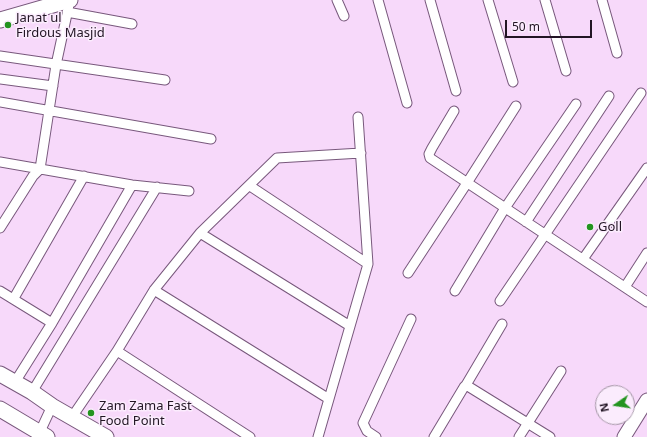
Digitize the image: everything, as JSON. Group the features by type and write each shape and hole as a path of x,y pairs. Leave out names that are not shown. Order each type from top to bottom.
{"main road":[{"path":"0,20 67,3"},
{"path":"0,374 106,437"},
{"path":"0,409 42,435"}],"street":[{"path":"337,0 344,16"},
{"path":"378,0 407,104"},
{"path":"430,0 456,91"},
{"path":"488,0 513,82"},
{"path":"545,0 566,71"},
{"path":"602,0 617,53"},
{"path":"0,228 33,176 40,169 67,3 132,24"},
{"path":"0,56 165,80"},
{"path":"0,79 53,86"},
{"path":"500,300 641,93"},
{"path":"526,222 609,96"},
{"path":"0,102 211,139"},
{"path":"455,291 505,208 576,104"},
{"path":"408,273 516,106"},
{"path":"454,111 429,154 430,158 647,302"},
{"path":"318,437 368,264 358,116"},
{"path":"72,417 117,351 154,290 200,233 250,186 277,158 361,153"},
{"path":"0,162 132,185 189,191"},
{"path":"584,259 647,168"},
{"path":"14,298 84,176"},
{"path":"15,382 52,323 132,185"},
{"path":"250,186 368,264"},
{"path":"32,392 157,187"},
{"path":"200,233 350,326"},
{"path":"624,287 647,253"},
{"path":"154,290 329,399"},
{"path":"0,291 14,298 52,323"},
{"path":"376,437 367,431 363,423 411,319"},
{"path":"434,437 502,324"},
{"path":"117,351 182,395 250,437"},
{"path":"518,437 561,371"},
{"path":"466,386 550,437"},
{"path":"624,437 646,404"},
{"path":"42,435 52,406"}],"place":[{"name":"Janat ul Firdous Masjid","path":"8,25"},
{"name":"Goll","path":"590,227"},
{"name":"Zam Zama Fast Food Point","path":"91,413"}]}
